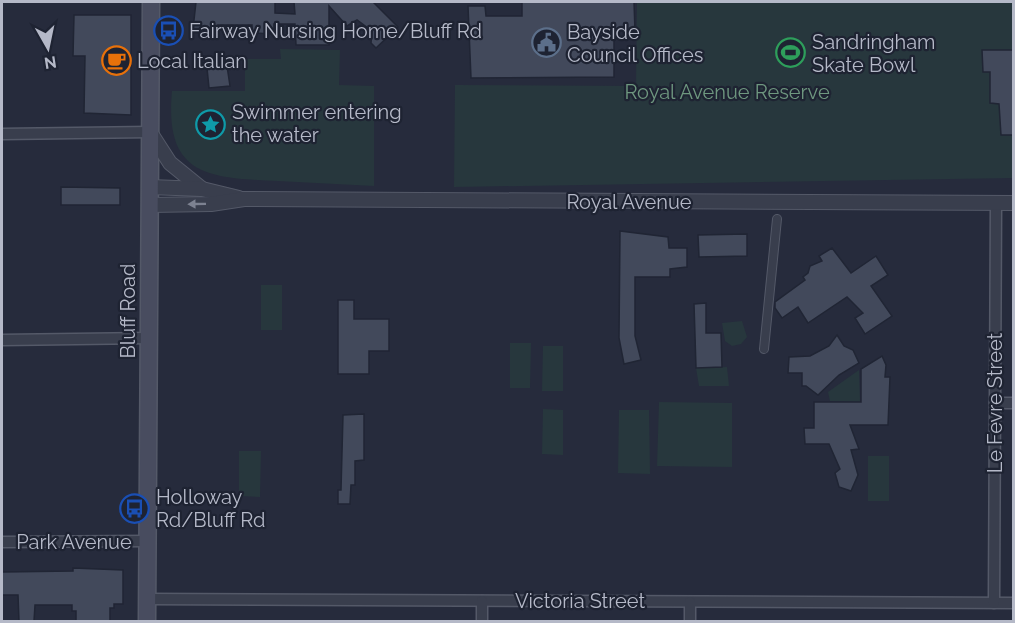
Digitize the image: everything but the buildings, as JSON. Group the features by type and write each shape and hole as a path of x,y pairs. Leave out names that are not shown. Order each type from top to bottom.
{"main road":[{"name":"Bluff Road","path":"147,621 151,2"}],"street":[{"path":"2,134 150,132 170,163 202,189"},
{"name":"Royal Avenue","path":"150,187 202,189 244,199"},
{"name":"Royal Avenue","path":"150,205 211,204 244,199 1014,203"},
{"name":"Le Fevre Street","path":"994,603 996,203"},
{"path":"764,349 777,219"},
{"path":"2,340 149,338"},
{"path":"995,403 1014,403"},
{"name":"Park Avenue","path":"2,542 147,541"},
{"name":"Victoria Street","path":"147,599 1014,603"},
{"path":"482,601 482,621"},
{"path":"690,602 690,621"}],"green space":[{"name":"Royal Avenue Reserve","path":"637,2 1013,2 1013,178 454,187 455,85 636,86"},
{"path":"280,49 340,50 339,85 374,86 374,186 231,178 212,174 196,167 184,156 175,140 171,119 172,91 245,91 245,59 281,59"},
{"path":"261,285 282,285 282,330 261,330"},
{"path":"742,321 747,337 741,344 732,346 725,341 722,323"},
{"path":"510,343 531,343 530,388 510,388"},
{"path":"543,346 563,346 563,391 542,391"},
{"path":"727,367 729,386 699,386 696,368"},
{"path":"859,370 860,402 830,401 828,392"},
{"path":"659,402 732,403 732,467 657,466"},
{"path":"543,409 563,410 563,455 542,454"},
{"path":"619,410 649,410 650,474 618,473"},
{"path":"239,451 261,451 260,497 239,496"},
{"path":"868,456 889,456 889,501 868,501"}],"place":[{"name":"Fairway Nursing Home/Bluff Rd","path":"168,31"},
{"name":"Bayside Council Offices","path":"546,43"},
{"name":"Sandringham Skate Bowl","path":"791,53"},
{"name":"Local Italian","path":"116,61"},
{"name":"Swimmer entering the water","path":"211,124"},
{"name":"Holloway Rd/Bluff Rd","path":"135,509"}]}
